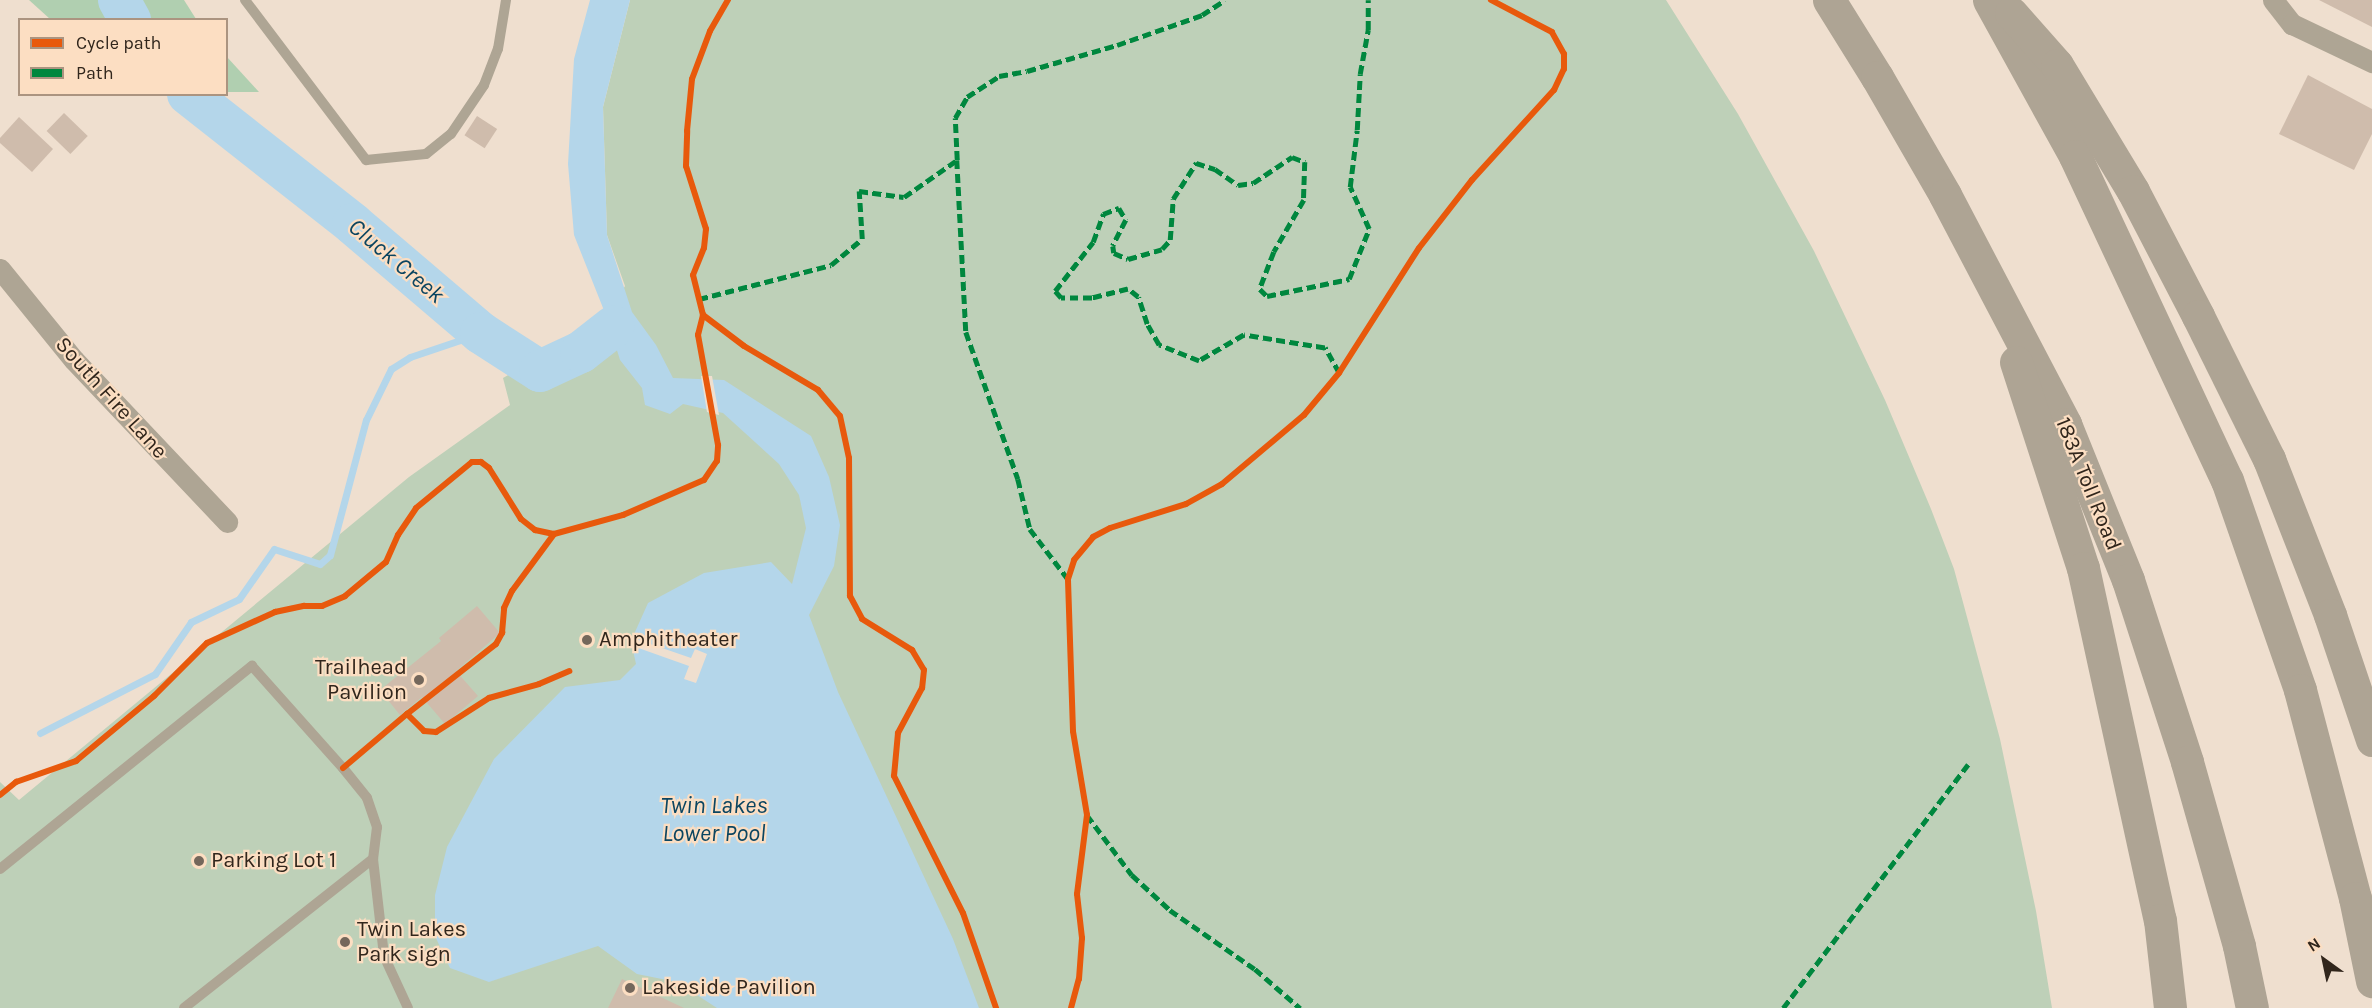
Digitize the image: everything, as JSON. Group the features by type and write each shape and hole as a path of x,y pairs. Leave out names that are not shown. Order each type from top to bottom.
{"highway":[{"name":"183A Toll Road","path":"1829,0 1877,77 1988,271 2065,424 2128,580 2187,762 2239,946 2252,1008"},
{"path":"1989,0 2075,156 2226,480 2300,690 2355,898 2372,981"},
{"path":"2000,0 2057,65 2133,191 2198,316 2269,459 2331,615 2372,740"},
{"path":"1988,271 2083,568 2160,920 2170,1008"}],"street":[{"path":"2273,0 2292,24 2372,62"},
{"name":"South Fire Lane","path":"0,269 74,360 227,522"}],"lane":[{"path":"245,0 366,160 426,154 451,134 484,85 498,49 506,0"},
{"path":"0,869 252,666 367,798 378,827 373,859 384,956 408,1008"},
{"path":"184,1008 373,859"}],"green space":[{"path":"29,0 184,0 195,18 49,18"},
{"path":"630,0 1666,0 1738,114 1814,251 1885,400 1954,569 2000,739 2036,911 2052,1008 0,1008 0,782 19,800 409,477 510,405 503,378 607,318 625,286 607,235 603,107"},
{"path":"228,58 259,92 228,92"}],"water":[{"name":"Twin Lakes Lower Pool","path":"590,0 630,0 603,107 607,235 632,312 656,345 673,378 724,380 811,436 829,477 840,525 834,566 809,615 838,692 953,939 979,1008 717,1008 677,982 637,974 598,946 489,982 450,968 435,936 435,895 447,847 494,759 565,687 620,680 636,664 631,641 648,603 704,573 771,562 792,584 806,528 799,495 779,464 723,413 683,404 670,414 645,405 642,388 620,360 607,318 574,235 568,164 574,59"}],"pier":[{"path":"701,376 712,376 719,415 707,412"},
{"path":"633,638 691,658 695,649 707,654 696,683 684,679 689,666 630,645"}],"building":[{"path":"2319,0 2372,0 2372,27"},
{"path":"2308,75 2372,109 2372,134 2354,170 2279,134"},
{"path":"64,113 88,136 70,154 47,131"},
{"path":"477,116 497,129 485,148 464,135"},
{"path":"19,117 53,149 32,172 0,143 0,138"},
{"path":"477,606 500,633 456,671 478,696 445,724 422,697 400,715 380,690 441,641 439,638"},
{"name":"Lakeside Pavilion","path":"622,979 684,1008 608,1008"}],"waterway":[{"name":"Cluck Creek","path":"119,0 129,18"},
{"name":"Cluck Creek","path":"191,96 353,224 481,333 540,371 581,352 613,327"},
{"path":"40,733 155,674 191,622 239,599 274,549 320,564 330,555 366,420 391,369 410,357 481,333"}],"marked path":[{"path":"957,160 955,118 967,97 999,76 1027,71 1117,45 1202,15 1225,0"},
{"path":"1339,373 1325,348 1244,335 1199,361 1159,345 1147,324 1138,297 1128,289 1092,298 1061,298 1055,291 1093,242 1103,214 1119,208 1126,220 1113,246 1114,253 1128,259 1162,249 1170,240 1173,199 1196,163 1215,169 1238,185 1253,183 1292,157 1305,162 1304,200 1274,252 1260,289 1267,296 1349,279 1369,229 1350,187 1357,130 1360,74 1368,30 1368,0"},
{"path":"699,299 831,265 862,239 859,191 904,197 957,160 966,332 1018,479 1030,529 1068,579"},
{"path":"1783,1008 1968,764"},
{"path":"1087,815 1132,875 1170,910 1255,969 1300,1008"}],"cycle path":[{"path":"0,795 16,782 76,761 154,696 207,643 275,612 304,606 322,606 345,596 386,562 398,535 416,508 472,462 481,462 489,468 521,519 535,530 554,534 623,515 704,480 717,461 718,445 698,335 703,315 693,275 704,248 706,229 686,166 687,131 692,79 710,31 728,0"},
{"path":"1071,1008 1079,979 1082,938 1077,894 1087,815 1073,731 1068,579 1074,560 1093,537 1110,528 1186,504 1222,484 1304,415 1339,373 1419,248 1472,180 1554,90 1564,69 1564,54 1552,32 1491,0"},
{"path":"703,315 744,346 818,390 840,416 849,458 850,596 862,619 912,650 924,670 922,688 898,733 894,776 963,913 996,1008"},
{"path":"343,768 496,644 502,633 504,608 512,591 554,534"},
{"path":"407,714 424,731 436,732 489,698 539,684 569,671"}],"place":[{"name":"Amphitheater","path":"587,640"},
{"name":"Trailhead Pavilion","path":"419,680"},
{"name":"Parking Lot 1","path":"199,861"},
{"name":"Twin Lakes Park sign","path":"345,942"},
{"name":"Lakeside Pavilion","path":"630,988"}]}
